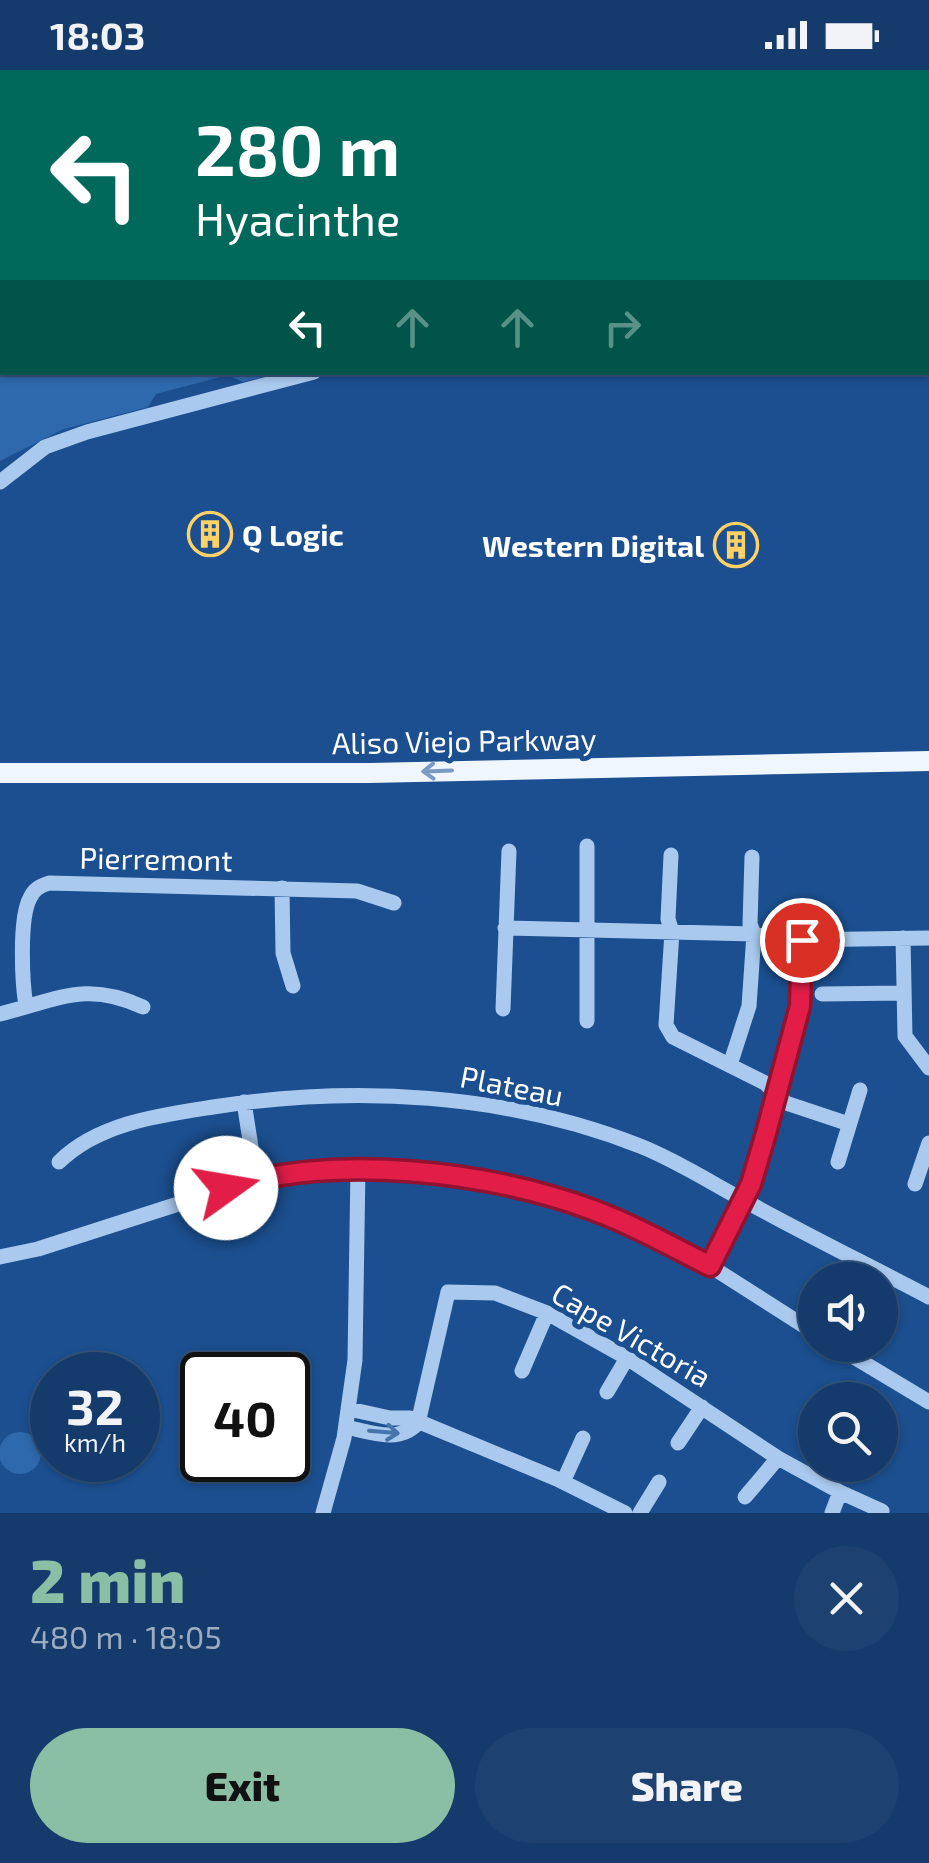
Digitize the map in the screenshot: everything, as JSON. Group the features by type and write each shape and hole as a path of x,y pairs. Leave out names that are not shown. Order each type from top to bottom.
{"main road":[{"name":"Aliso Viejo Parkway","path":"0,772 369,773 929,761"}],"street":[{"path":"0,482 45,447 87,432 303,375"},
{"path":"587,846 587,1020"},
{"path":"503,1009 509,851"},
{"path":"671,855 668,920 672,932 666,1026 673,1037 765,1084 786,1103 849,1124"},
{"path":"730,1065 750,1006 754,934 750,924 752,858"},
{"name":"Pierremont","path":"26,1006 21,976 28,901 36,888 49,883 357,891 394,903"},
{"path":"282,888 283,953 294,986"},
{"path":"505,928 754,934 802,940 929,938"},
{"path":"903,938 905,1036 929,1068"},
{"path":"710,1266 758,1160 800,1006 802,940"},
{"path":"0,1014 94,991 117,994 143,1007"},
{"path":"822,994 904,993"},
{"path":"838,1162 860,1090"},
{"name":"Plateau","path":"59,1162 82,1142 103,1132 172,1113 244,1102 391,1096 468,1102 537,1115 640,1146 929,1297"},
{"path":"244,1102 256,1178"},
{"path":"915,1184 926,1163 929,1142"},
{"path":"323,1513 349,1408 357,1321 358,1168"},
{"path":"0,1257 38,1249 256,1178 358,1168 486,1182 591,1210 710,1266 798,1322"},
{"name":"Cape Victoria","path":"418,1423 448,1292 495,1293 547,1313 627,1358 778,1458 882,1511"},
{"path":"522,1371 547,1313"},
{"path":"608,1392 627,1358"},
{"path":"862,1362 929,1402"},
{"path":"678,1443 702,1407"},
{"path":"349,1408 390,1418 410,1418 563,1482 625,1513"},
{"path":"346,1426 390,1436 410,1432 418,1423"},
{"path":"563,1482 583,1438"},
{"path":"745,1498 778,1458"},
{"path":"640,1513 659,1482"},
{"path":"832,1513 840,1492"}],"shaded area":[{"path":"0,375 228,375 156,394 148,407 64,429 0,461"},
{"path":"228,375 271,375 243,382"},
{"path":"12,1433 28,1433 30,1472 12,1473 0,1461 0,1445"}],"place":[{"name":"Q Logic","path":"210,534"},
{"name":"Western Digital","path":"736,545"}],"route":[{"path":"226,1188 256,1178 358,1168 486,1182 591,1210 710,1266 751,1184 766,1133 800,1006 802,940"}]}
